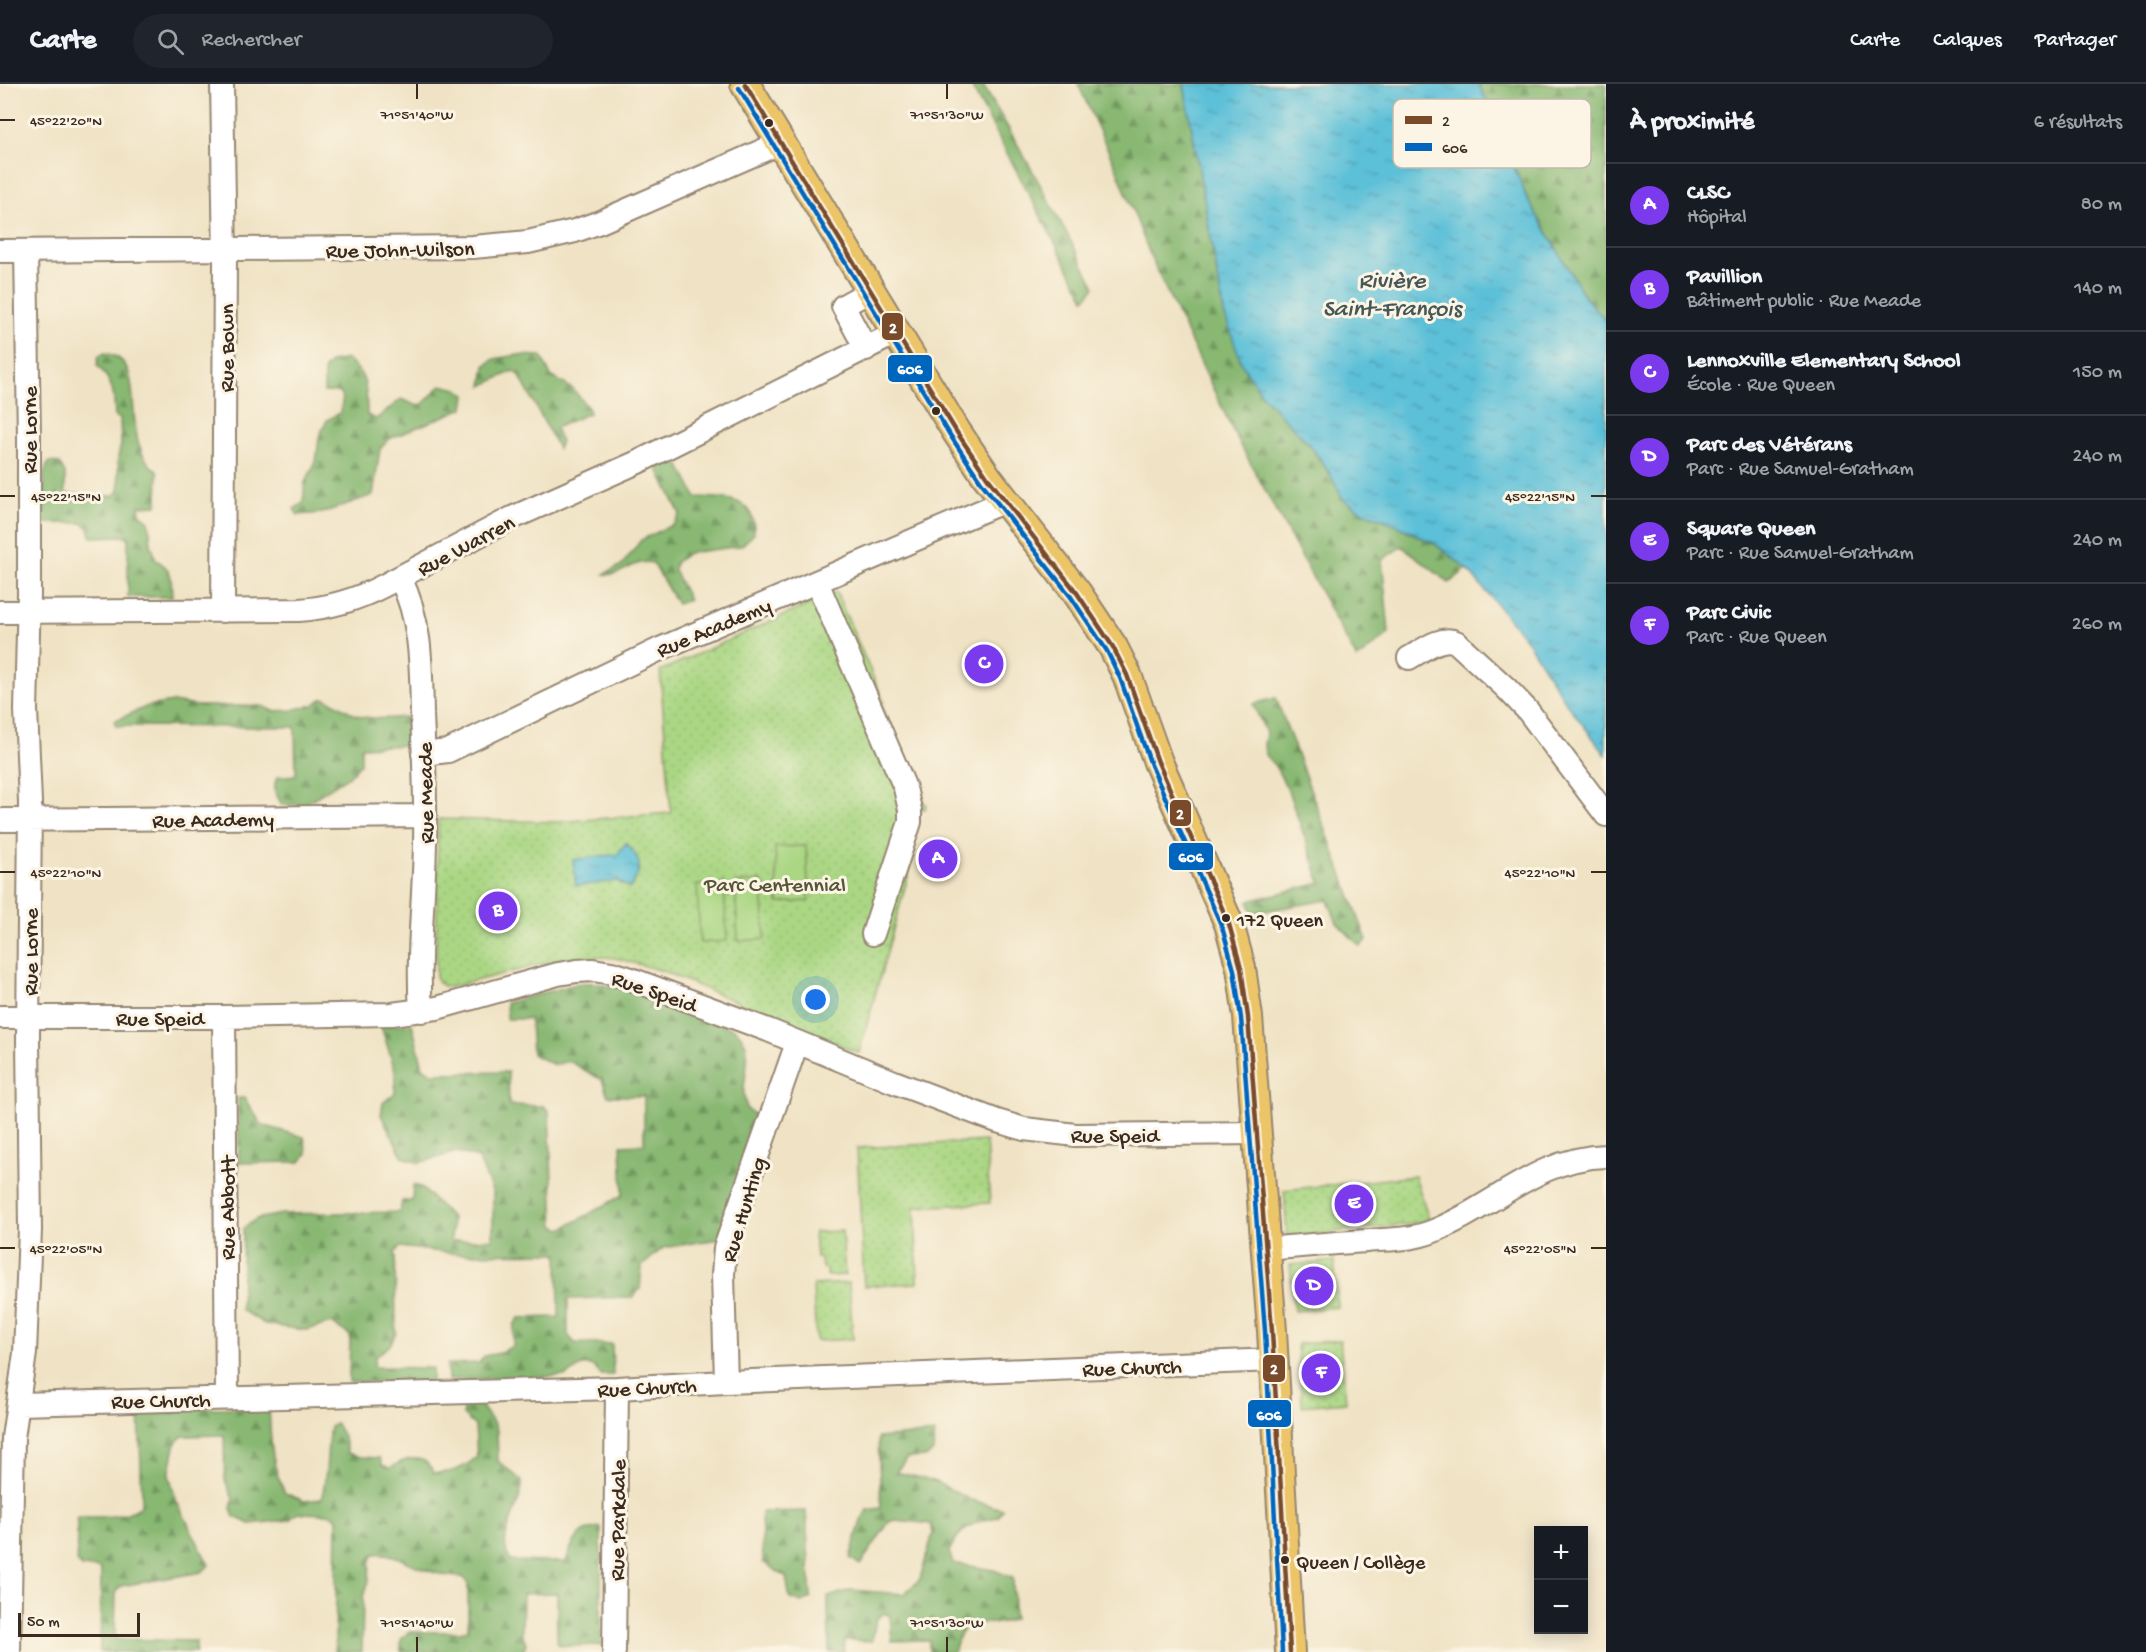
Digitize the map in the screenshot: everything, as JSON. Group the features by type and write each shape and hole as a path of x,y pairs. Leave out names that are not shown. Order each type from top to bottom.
{"main road":[{"path":"745,84 956,431 1005,501 1077,593 1113,647 1126,675 1158,762 1229,924 1245,990 1257,1133 1274,1360 1290,1652"}],"street":[{"name":"Rue Bown","path":"222,84 225,250 223,611"},
{"name":"Rue John-Wilson","path":"0,251 473,247 528,242 554,237 600,222 780,143"},
{"name":"Rue Lorne","path":"9,1652 13,1438 25,1353 29,1269 30,820 26,710 28,612 26,251"},
{"path":"866,349 843,306 870,291"},
{"name":"Rue Warren","path":"0,612 299,610 326,607 362,597 513,518 638,462 896,333"},
{"name":"Rue Academy","path":"423,754 448,751 660,648 1005,501"},
{"name":"Rue Meade","path":"400,578 412,606 418,635 425,816 420,977 422,1011"},
{"path":"817,582 905,788 910,810 906,835 873,934"},
{"path":"1409,658 1440,641 1456,642 1528,711 1603,810"},
{"name":"Rue Academy","path":"0,820 425,816"},
{"name":"Rue Speid","path":"0,1017 392,1014 422,1011 558,974 593,970 631,979 997,1121 1033,1131 1085,1135 1257,1133"},
{"name":"Rue Abbott","path":"224,1017 227,1398"},
{"name":"Rue Hunting","path":"726,1382 723,1275 725,1248 797,1043"},
{"path":"1266,1249 1402,1238 1424,1234 1474,1210 1544,1170 1568,1161 1606,1156"},
{"name":"Rue Church","path":"19,1404 617,1388 1274,1360"},
{"name":"Rue Parkdale","path":"614,1652 617,1388"}],"green space":[{"path":"970,84 982,84 1068,235 1095,287 1085,299"},
{"path":"1078,84 1184,84 1224,313 1263,396 1310,445 1330,474 1343,499 1363,512 1388,521 1435,544 1467,569 1449,583 1402,546 1382,560 1389,633 1357,659 1235,435 1152,260 1118,172"},
{"path":"1478,84 1606,84 1606,321 1585,297 1527,198 1515,168 1591,168 1591,99 1486,99"},
{"path":"105,353 117,357 126,367 131,380 139,445 146,460 158,472 157,505 139,506 140,514 149,521 151,544 156,560 169,571 172,597 128,597 128,536 91,537 89,528 82,523 44,523 44,472 49,462 59,463 65,473 65,492 68,494 112,496 119,492 120,418 115,417 110,383 97,365 99,355"},
{"path":"517,355 541,356 551,376 573,389 589,409 589,413 555,428 561,442 558,448 519,375 513,371 482,386 485,366 494,359"},
{"path":"347,359 363,378 367,415 376,419 401,399 415,405 423,404 441,385 458,389 466,395 464,408 389,439 380,449 373,495 322,513 298,515 294,509 303,503 305,482 313,468 319,437 327,420 340,413 343,398 339,392 324,392 324,369 331,362"},
{"path":"676,458 696,497 728,499 744,506 750,512 754,534 741,546 688,553 675,563 674,570 689,600 677,604 653,563 640,563 617,573 604,574 622,565 641,540 674,524 680,514 657,467"},
{"name":"Parc Centennial","path":"836,592 884,702 881,704 926,804 925,809 918,809 908,876 859,1053 660,970 615,958 566,958 451,987 438,983 436,974 438,819 557,822 671,813 660,671"},
{"path":"323,698 367,718 413,716 413,745 361,747 361,763 349,776 305,804 282,805 275,788 277,777 296,775 295,727 116,726 114,721 148,706 173,702 197,706 262,706 273,711 292,710 313,705"},
{"path":"1276,698 1367,940 1360,946 1337,923 1328,900 1253,913 1248,901 1321,883 1287,788 1275,766 1265,755 1266,733 1253,704"},
{"path":"806,846 809,901 778,903 775,847"},
{"path":"762,881 765,939 738,941 735,883"},
{"path":"724,883 727,941 700,943 697,885"},
{"path":"580,983 594,983 625,989 735,1029 747,1050 744,1097 747,1109 762,1120 718,1239 663,1248 642,1266 640,1289 633,1297 568,1299 568,1335 575,1343 612,1344 613,1375 601,1375 595,1368 585,1364 565,1376 448,1380 447,1364 479,1363 484,1356 500,1353 513,1346 514,1325 519,1318 559,1317 558,1253 459,1254 400,1247 395,1252 396,1333 390,1345 375,1357 374,1367 432,1368 432,1380 349,1382 350,1335 331,1323 307,1330 265,1324 241,1310 243,1229 256,1219 282,1214 400,1212 402,1201 412,1201 413,1185 421,1187 452,1218 451,1241 493,1239 493,1193 478,1158 457,1152 419,1163 403,1157 381,1115 383,1103 395,1093 395,1070 381,1026 412,1024 423,1067 432,1073 508,1072 509,1105 543,1106 549,1111 554,1226 562,1229 623,1195 621,1145 644,1144 644,1096 608,1096 602,1080 569,1061 554,1065 532,1054 530,1019 507,1019 506,1003"},
{"path":"238,1098 244,1098 262,1125 304,1137 307,1153 301,1162 239,1163"},
{"path":"986,1141 990,1203 915,1207 918,1283 864,1286 857,1148"},
{"path":"1415,1176 1429,1219 1411,1224 1287,1237 1284,1190"},
{"path":"842,1231 845,1275 827,1276 826,1268 822,1268 821,1258 816,1258 814,1232"},
{"path":"1334,1261 1338,1307 1294,1311 1290,1265"},
{"path":"849,1283 853,1339 816,1341 813,1285"},
{"path":"1340,1340 1346,1402 1302,1406 1297,1344"},
{"path":"462,1401 478,1401 497,1431 498,1461 522,1481 519,1500 505,1542 506,1552 511,1561 566,1562 577,1537 587,1530 601,1527 601,1645 557,1644 557,1593 523,1594 522,1633 526,1643 523,1652 401,1652 401,1640 408,1632 468,1630 468,1584 463,1577 434,1572 387,1554 374,1554 370,1562 369,1580 363,1597 362,1652 335,1652 337,1518 329,1514 298,1513 289,1520 250,1524 234,1517 231,1508 233,1499 225,1480 224,1435 183,1436 176,1442 169,1475 176,1500 209,1565 202,1572 121,1586 116,1591 115,1639 196,1641 196,1652 100,1652 101,1572 100,1568 81,1567 77,1561 77,1517 125,1514 140,1507 142,1499 139,1410 269,1407 272,1451 280,1482 285,1493 304,1501 321,1499 325,1482 330,1427 336,1424 344,1438 347,1453 361,1457 380,1458 382,1465 390,1468 411,1459 420,1459 435,1473 452,1471 467,1464 477,1457 475,1426 463,1415"},
{"path":"935,1433 933,1451 927,1457 907,1458 896,1472 934,1481 971,1500 1003,1509 998,1517 968,1527 957,1537 949,1552 953,1563 994,1570 1013,1578 1014,1618 997,1623 968,1624 959,1635 954,1652 929,1652 929,1640 892,1641 890,1616 884,1613 876,1620 872,1641 845,1640 844,1652 829,1652 828,1597 850,1590 904,1594 920,1579 933,1533 931,1524 895,1520 889,1522 860,1565 850,1558 861,1521 867,1510 881,1508 878,1438"},
{"path":"806,1511 811,1598 801,1602 790,1599 786,1577 763,1562 761,1512"}],"water":[{"name":"Rivière Saint-François","path":"1184,84 1478,84 1486,99 1393,99 1393,168 1515,168 1527,198 1585,297 1606,321 1606,755 1567,704 1525,638 1467,569 1435,544 1388,521 1363,512 1343,499 1330,474 1310,445 1263,396 1242,365 1224,313"},
{"path":"626,843 636,855 639,865 639,870 630,888 617,881 576,886 573,860 618,854"}],"transit line":[{"name":"2","path":"745,84 956,431 987,477 1077,593 1113,647 1127,675 1158,762 1229,924 1241,968 1248,1017 1272,1331 1290,1652"},
{"name":"606","path":"739,88 950,435 981,482 1071,597 1107,651 1120,678 1151,765 1222,927 1234,970 1241,1018 1265,1331 1282,1652"}],"place":[{"name":"Lennoxville Elementary School","path":"984,664"},
{"name":"CLSC","path":"938,859"},
{"name":"Pavillion","path":"498,911"},
{"name":"172 Queen","path":"1226,918"},
{"name":"Square Queen","path":"1354,1204"},
{"name":"Parc des Vétérans","path":"1314,1286"},
{"name":"Parc Civic","path":"1321,1373"},
{"name":"Queen / Collège","path":"1285,1560"}]}
